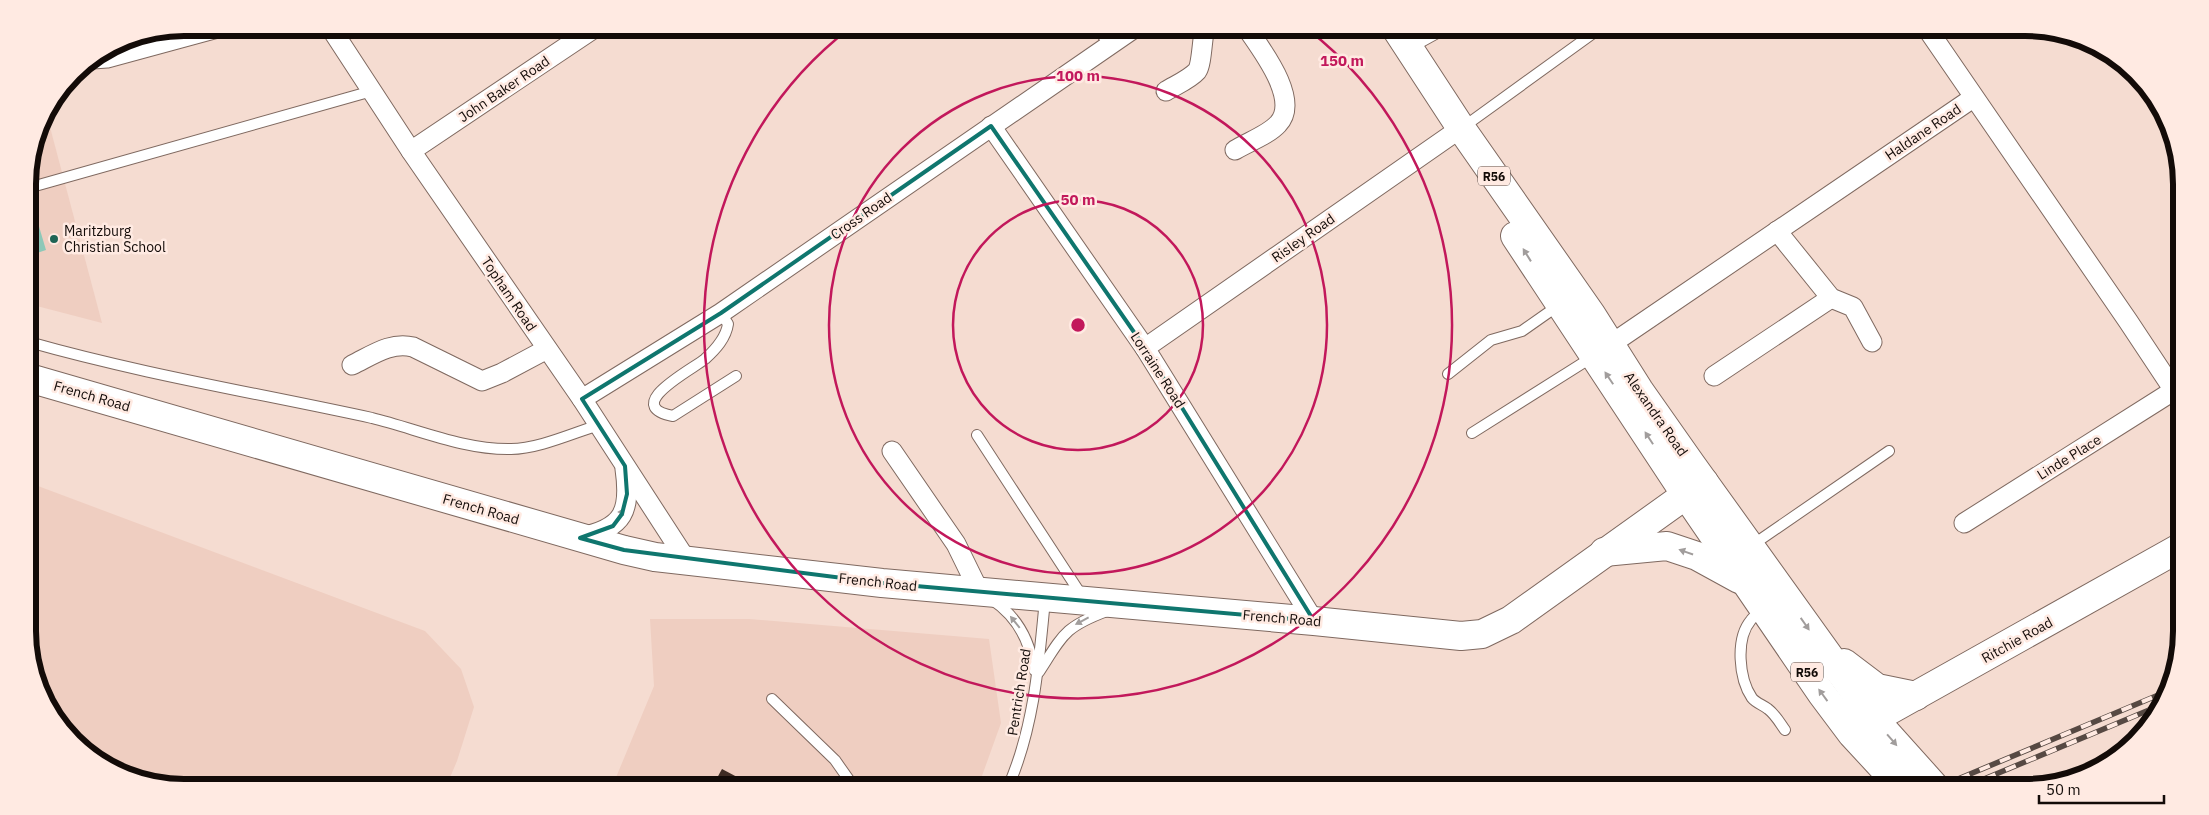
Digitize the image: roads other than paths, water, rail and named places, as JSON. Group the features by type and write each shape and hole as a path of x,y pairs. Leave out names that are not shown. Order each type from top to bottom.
{"main road":[{"name":"Alexandra Road","path":"1381,36 1591,314 1602,350"},
{"name":"Alexandra Road","path":"1402,38 1455,133 1559,305 1602,350 1695,489 1745,582 1763,610 1909,778"},
{"name":"French Road","path":"37,380 624,550 687,561 882,583 1314,621 1461,636 1482,634 1511,620 1695,489"},
{"name":"Alexandra Road","path":"1695,489 1750,546 1825,652 1863,726"},
{"path":"1604,552 1667,546 1697,556 1745,582"},
{"name":"Ritchie Road","path":"1863,726 2173,551"},
{"path":"1825,652 1846,664 1877,688 1916,696"}],"street":[{"name":"Cross Road","path":"582,399 721,313 1124,36"},
{"path":"1166,91 1196,72 1200,65 1203,36"},
{"path":"1234,150 1277,126 1286,113 1286,104 1280,82 1251,36"},
{"path":"1932,36 1974,98"},
{"path":"107,58 186,37"},
{"name":"Topham Road","path":"336,37 411,151 582,399 687,561"},
{"name":"John Baker Road","path":"411,151 583,37"},
{"name":"Haldane Road","path":"1602,350 1974,98 2123,313 2173,390"},
{"name":"Lorraine Road","path":"991,126 1145,348 1314,621"},
{"name":"Risley Road","path":"1145,348 1455,133"},
{"path":"1778,231 1831,298 1853,306 1872,342"},
{"path":"1714,376 1831,298"},
{"path":"352,366 394,345 403,344 482,380 502,373 547,349"},
{"name":"Linde Place","path":"1964,523 2173,398"},
{"path":"892,451 956,544 979,591"},
{"path":"580,538 605,531 613,526 622,514 627,494 625,466"}],"lane":[{"path":"1103,36 1110,46"},
{"path":"1455,133 1588,36"},
{"path":"37,185 372,92"},
{"path":"1448,374 1491,340 1522,331 1559,305"},
{"path":"721,313 728,324 727,334 705,359 658,392 654,401 656,408 662,414 673,416 736,376"},
{"path":"37,344 119,366 374,419 469,444 493,448 512,449 530,446 599,425"},
{"path":"1472,433 1602,350"},
{"path":"977,435 1085,601"},
{"path":"1750,546 1889,451"},
{"path":"979,591 999,604 1021,629 1028,643 1036,680"},
{"name":"Pentrich Road","path":"1011,779 1025,742 1036,680 1046,598"},
{"path":"1036,680 1064,633 1089,618 1128,604"},
{"path":"1763,610 1751,620 1745,629 1742,642 1741,667 1746,688 1753,700 1770,710 1785,730"},
{"path":"772,699 835,760 848,779"}],"water":[{"path":"37,219 46,250 37,253"}],"railway":[{"path":"1960,778 2157,696"},
{"path":"1986,778 2150,710"}],"place":[{"name":"Maritzburg Christian School","path":"54,239"}]}
